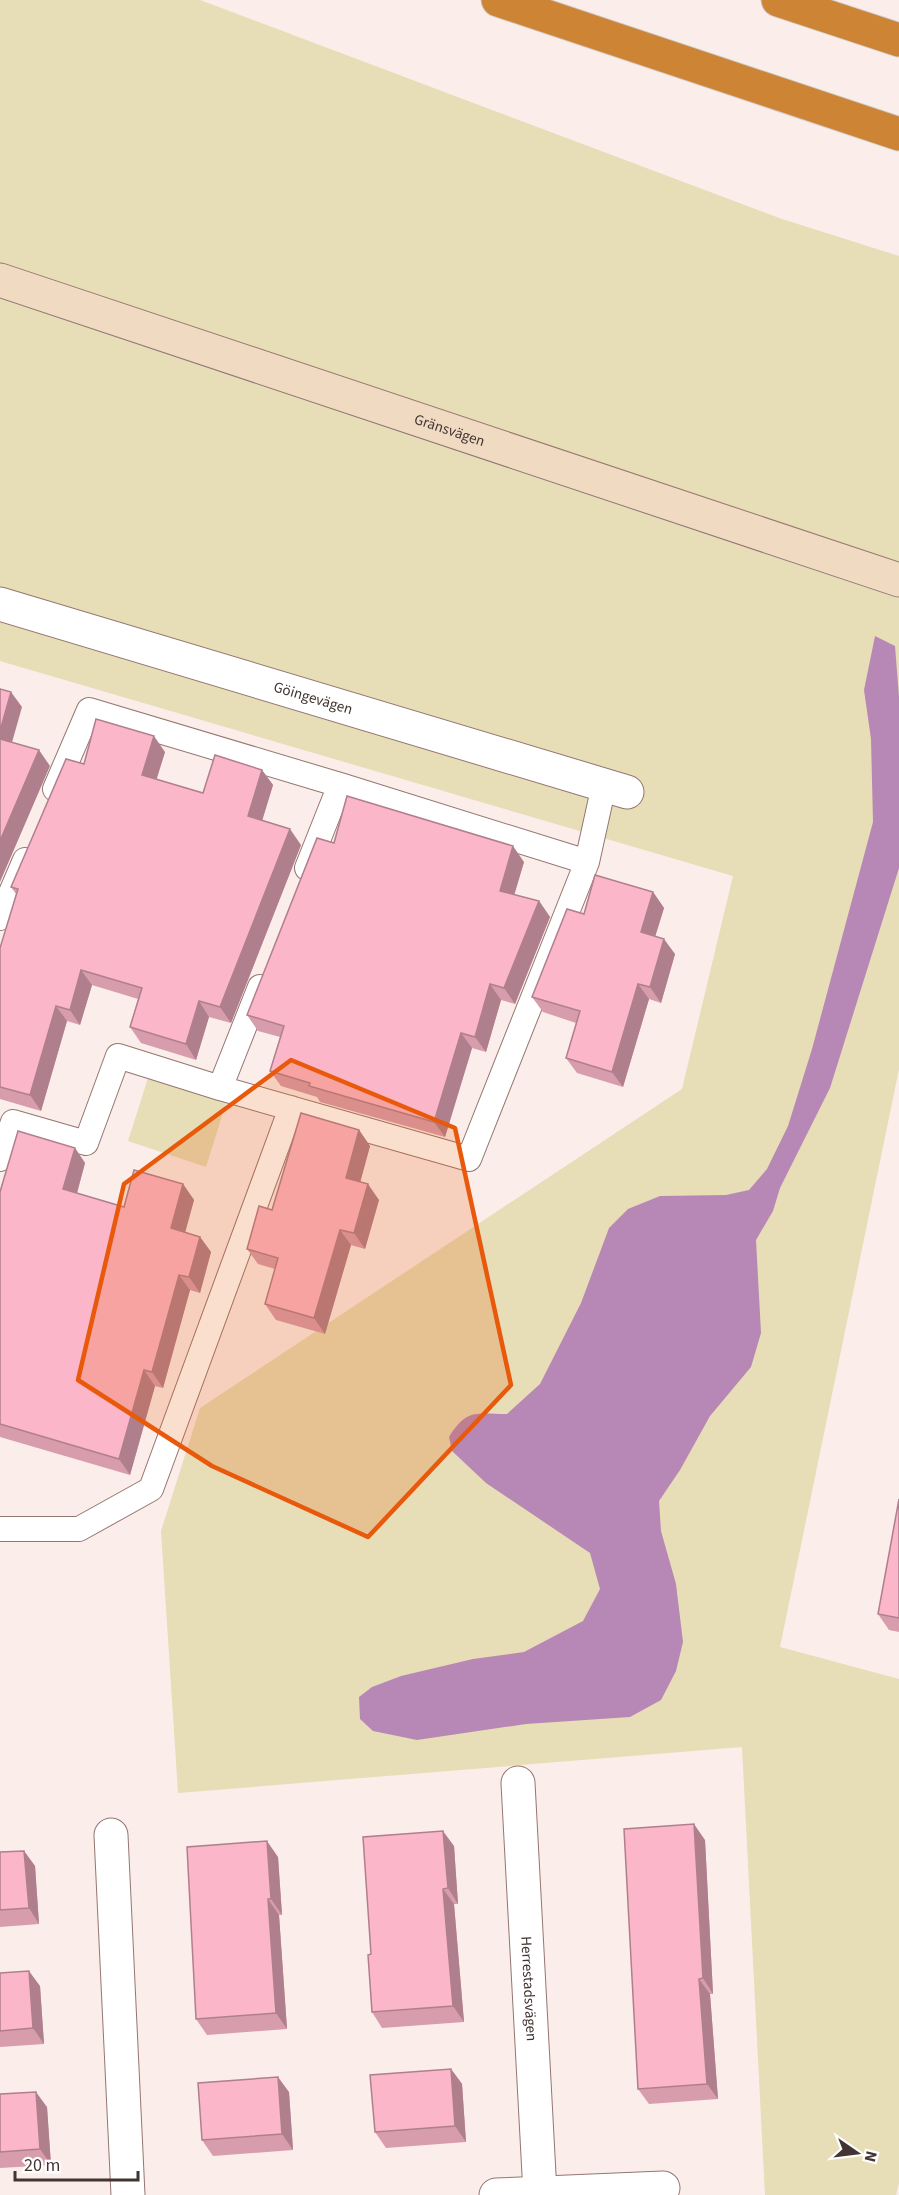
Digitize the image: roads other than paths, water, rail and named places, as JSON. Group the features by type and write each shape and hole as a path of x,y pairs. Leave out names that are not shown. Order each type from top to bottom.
{"highway":[{"path":"498,0 899,134"},
{"path":"778,0 899,40"}],"street":[{"name":"Gränsvägen","path":"0,280 899,580"},
{"name":"Göingevägen","path":"0,604 616,788"},
{"name":"Herrestadsvägen","path":"518,1783 540,2193"},
{"path":"111,1834 128,2195"},
{"path":"496,2195 663,2188"}],"lane":[{"path":"47,808 89,710 587,862"},
{"path":"297,893 339,785"},
{"path":"0,1159 13,1122 86,1143 118,1056 220,1088 469,1159 616,788"},
{"path":"0,918 33,841"},
{"path":"220,1088 267,969"},
{"path":"0,1529 80,1529 152,1489 291,1108"}]}
